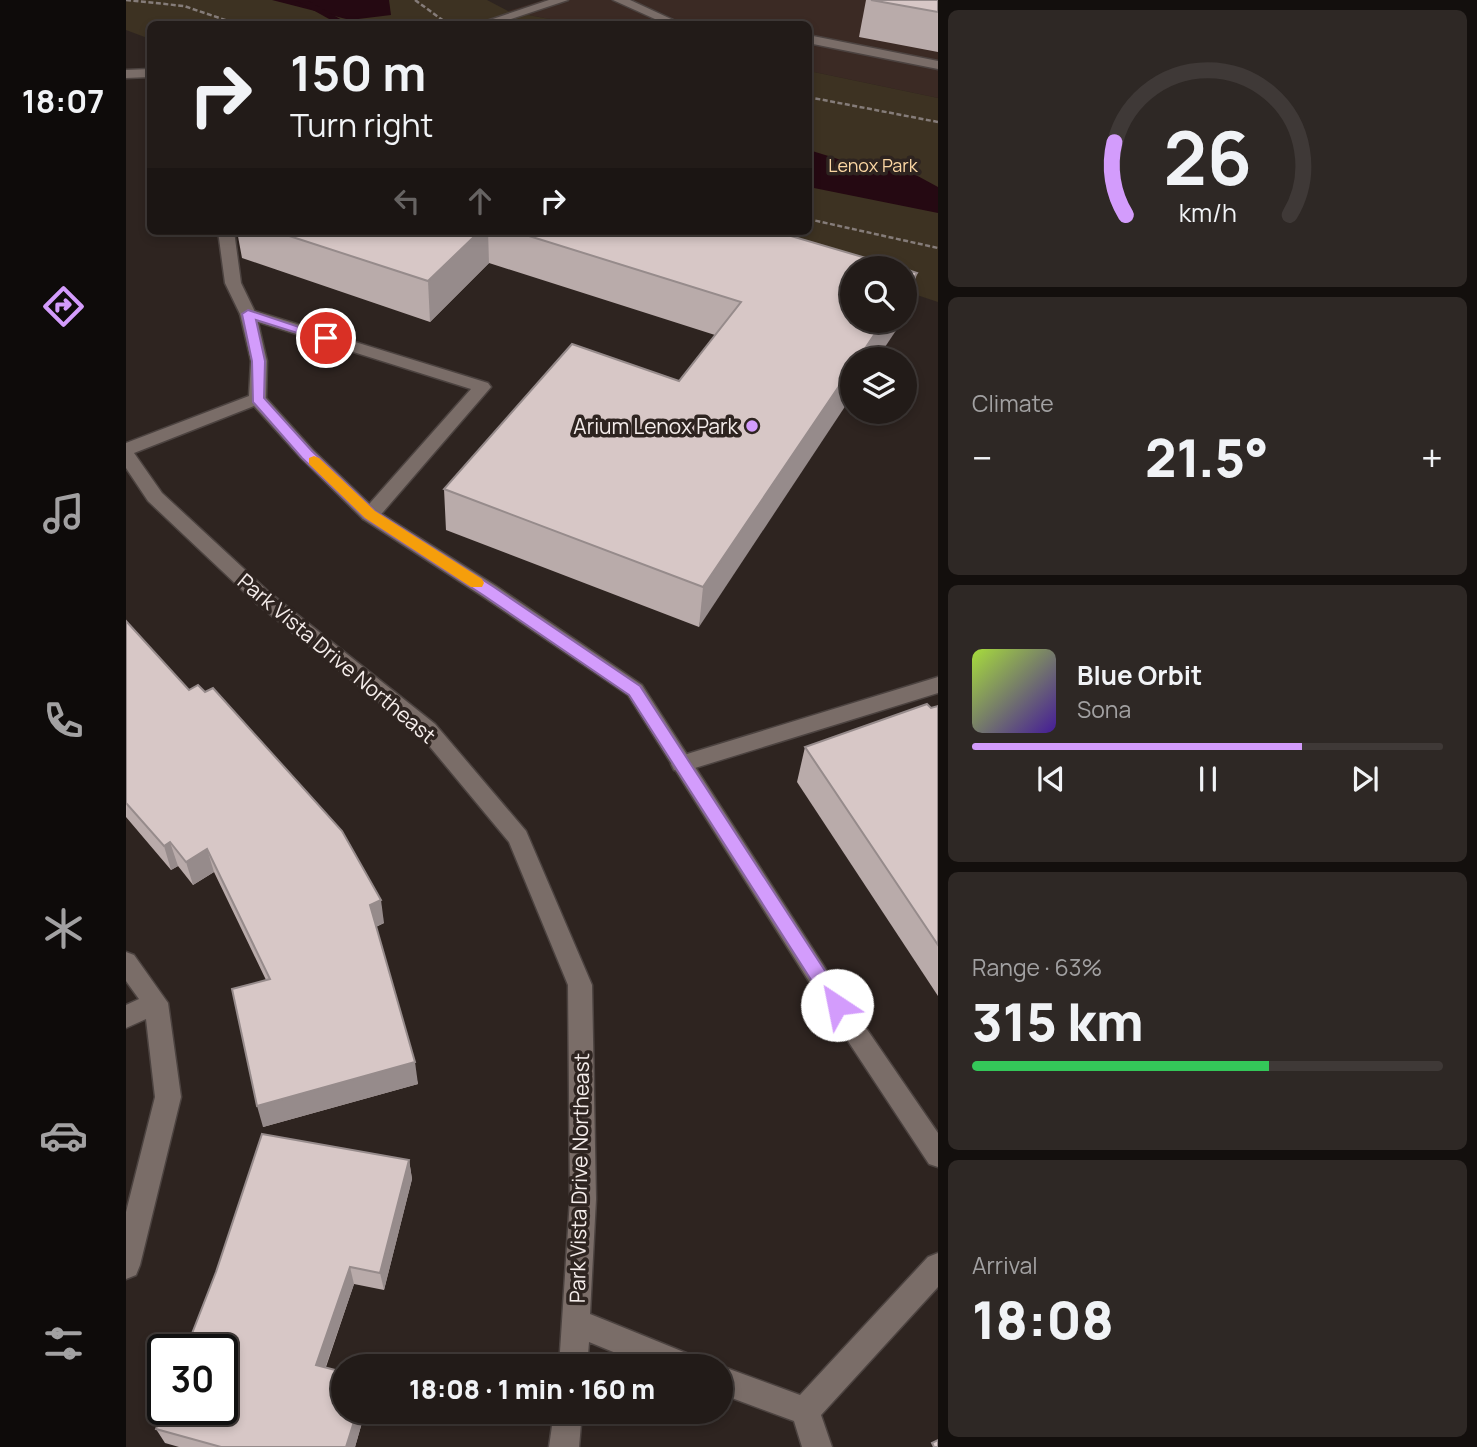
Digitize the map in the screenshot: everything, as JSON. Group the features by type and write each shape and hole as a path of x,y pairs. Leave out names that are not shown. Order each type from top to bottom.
{"street":[{"path":"494,21 562,0"},
{"path":"619,0 669,21"},
{"path":"812,39 938,65"},
{"path":"126,74 147,73"},
{"path":"227,235 233,283 248,314 258,361 257,399 307,454 370,514 635,690 823,984 938,1155"},
{"path":"248,314 482,387 370,514"},
{"path":"126,453 257,399"},
{"name":"Park Vista Drive Northeast","path":"126,453 155,497 262,598 428,730 518,837 580,985 583,1199 574,1354"},
{"path":"682,764 938,685"},
{"path":"126,962 156,1003 168,1097 126,1265"},
{"path":"126,1017 156,1003"},
{"path":"805,1411 938,1267"},
{"path":"577,1323 654,1354"},
{"path":"733,1384 805,1411"},
{"path":"805,1411 817,1447"},
{"path":"564,1447 567,1424"}],"path":[{"path":"126,0 184,6 228,21"},
{"path":"415,0 444,21"},
{"path":"812,98 938,122"},
{"path":"812,220 938,248"}],"shaded area":[{"path":"272,0 389,0 391,15 350,20"},
{"path":"543,0 938,0 938,98 812,72 812,21 560,21 508,11"},
{"path":"812,151 838,159 914,174 938,187 938,213 812,188"}],"green space":[{"path":"126,0 487,0 508,11 560,21 147,21 147,38 126,30"},
{"name":"Lenox Park","path":"812,72 938,98 938,302 917,295 917,256 840,256 840,264 740,235 812,235"}],"building":[{"path":"871,0 938,0 938,12"},
{"path":"286,235 476,235 428,281"},
{"path":"526,235 788,235 859,256 840,256 840,333 875,333 866,347 840,347 840,385 703,587 444,489 572,344 679,381 741,302"},
{"path":"126,621 189,690 198,685 205,692 213,688 342,831 381,900 370,905 415,1062 257,1106 232,989 270,979 207,849 186,862 170,842 164,846 126,803"},
{"path":"927,704 931,708 938,706 938,945 805,747"},
{"path":"262,1134 409,1160 380,1273 350,1267 316,1365 331,1369 331,1424 353,1424 346,1447 221,1447 156,1429 157,1425 238,1425 238,1334 192,1334 216,1272"}],"waterway":[{"path":"300,0 338,21"}],"slow traffic":[{"path":"314,461 370,514 476,583"}],"place":[{"name":"Arium Lenox Park","path":"752,426"}],"route":[{"path":"326,338 248,314 258,361 257,399 307,454 370,514 635,690 837,1005"}]}
